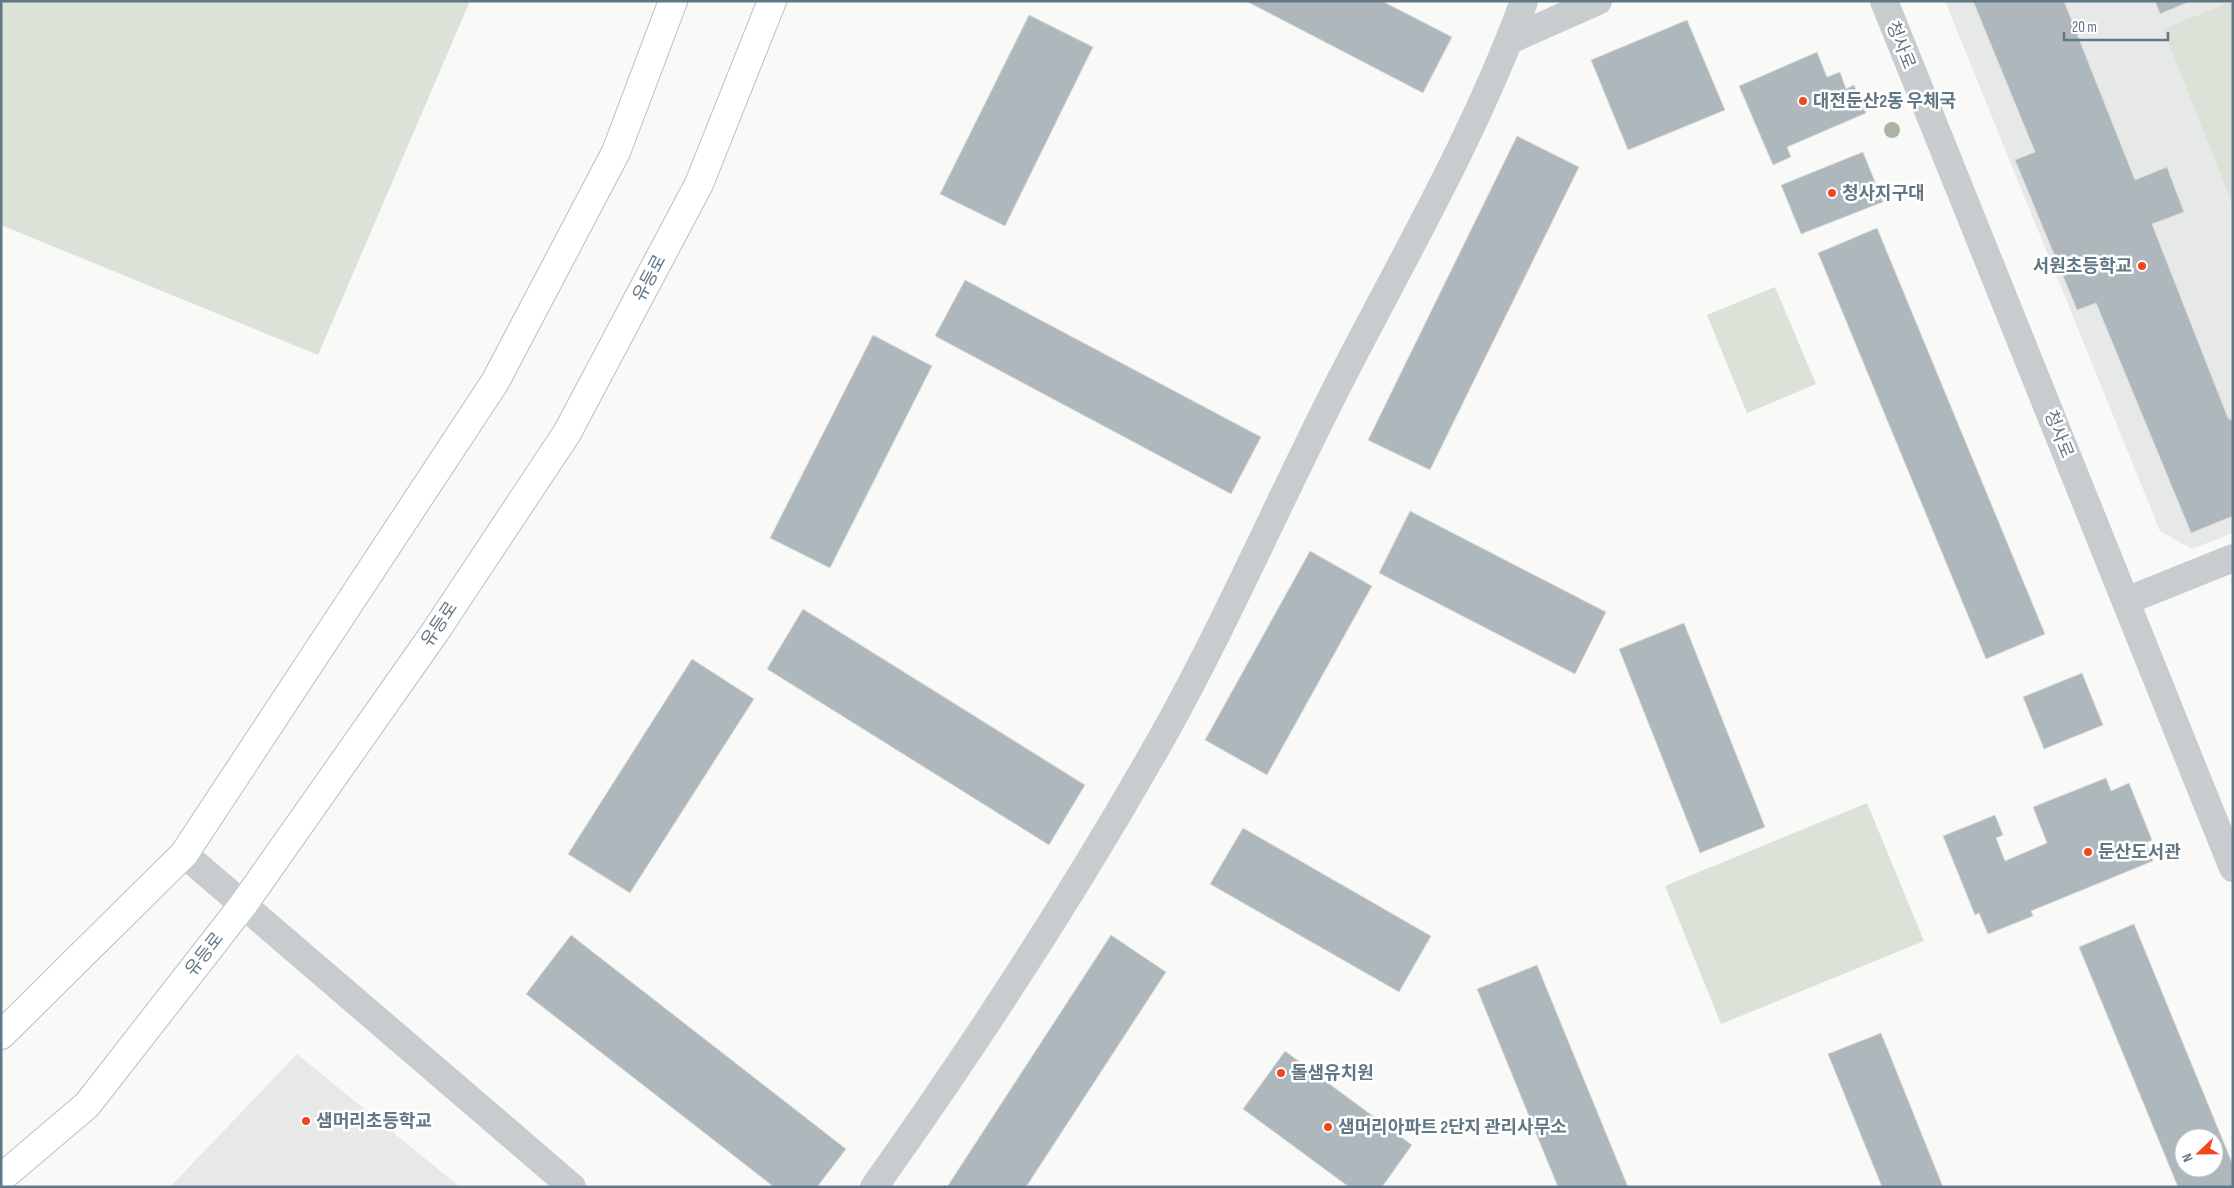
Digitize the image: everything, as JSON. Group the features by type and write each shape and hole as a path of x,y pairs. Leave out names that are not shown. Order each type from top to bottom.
{"main road":[{"path":"1,1035 184,854 495,382 616,152 673,1"},
{"name":"유등로","path":"1,1178 87,1106 243,905 435,632 567,433 699,184 772,1"}],"street":[{"path":"874,1187 933,1105 1084,871 1165,732 1247,573 1339,383 1436,197 1510,40 1524,1"},
{"path":"1510,40 1598,1"},
{"name":"청사로","path":"1884,1 2233,868"},
{"path":"2126,601 2233,558"},
{"path":"184,854 572,1187"}],"shaded area":[{"path":"1,1 470,1 318,355 1,225"},
{"name":"서원초등학교","path":"1945,1 2233,1 2233,533 2192,549 2160,531"},
{"path":"2233,1 2233,205 2163,29"},
{"path":"1775,287 1816,384 1747,413 1707,315"},
{"path":"1867,803 1924,941 1721,1024 1665,886"},
{"name":"샘머리초등학교","path":"297,1054 460,1187 170,1187"}],"building":[{"path":"1246,1 1382,1 1452,37 1423,93"},
{"path":"1973,1 2064,1 2135,180 2167,167 2184,212 2152,224 2228,418 2233,421 2233,516 2191,533 2096,303 2077,310 2015,160 2035,152"},
{"path":"2155,1 2191,1 2160,14"},
{"path":"1029,15 1093,47 1005,226 940,194"},
{"path":"1687,20 1725,110 1628,150 1591,60"},
{"name":"대전둔산2동 우체국","path":"1817,52 1827,77 1840,72 1846,89 1854,85 1866,113 1787,147 1791,157 1773,165 1739,86"},
{"path":"1517,136 1579,167 1430,470 1368,440"},
{"name":"청사지구대","path":"1863,152 1883,202 1801,234 1781,185"},
{"path":"1877,228 2045,634 1986,659 1818,253"},
{"path":"965,280 1261,437 1231,494 935,336"},
{"path":"873,335 932,366 830,568 770,538"},
{"path":"1410,511 1606,612 1575,674 1379,573"},
{"path":"1310,551 1372,586 1267,775 1205,740"},
{"path":"803,609 1085,785 1049,845 767,669"},
{"path":"1684,623 1765,827 1700,853 1619,649"},
{"path":"692,659 754,699 630,893 568,854"},
{"path":"2082,673 2103,725 2044,749 2023,697"},
{"name":"둔산도서관","path":"2106,778 2111,791 2129,783 2152,840 2146,843 2153,861 2031,911 2033,916 1988,934 1979,913 1975,915 1943,836 1995,815 2003,835 1996,838 2005,861 2047,843 2033,807"},
{"path":"1243,828 1431,936 1399,992 1210,884"},
{"path":"2134,924 2218,1128 2174,1128 2174,1177 2079,947"},
{"path":"571,935 846,1149 817,1187 774,1187 526,994"},
{"path":"1111,935 1166,972 1026,1187 947,1187"},
{"path":"1537,965 1628,1187 1558,1187 1477,989"},
{"path":"1881,1033 1943,1187 1882,1187 1828,1054"},
{"name":"샘머리아파트 2단지 관리사무소","path":"1285,1051 1412,1145 1382,1187 1349,1187 1243,1109"},
{"path":"2224,1143 2233,1165 2233,1187 2178,1187 2174,1178 2224,1178"}],"place":[{"name":"대전둔산2동 우체국","path":"1803,101"},
{"name":"청사지구대","path":"1832,193"},
{"name":"서원초등학교","path":"2142,266"},
{"name":"둔산도서관","path":"2088,852"},
{"name":"돌샘유치원","path":"1281,1073"},
{"name":"샘머리초등학교","path":"306,1121"},
{"name":"샘머리아파트 2단지 관리사무소","path":"1328,1127"}]}
